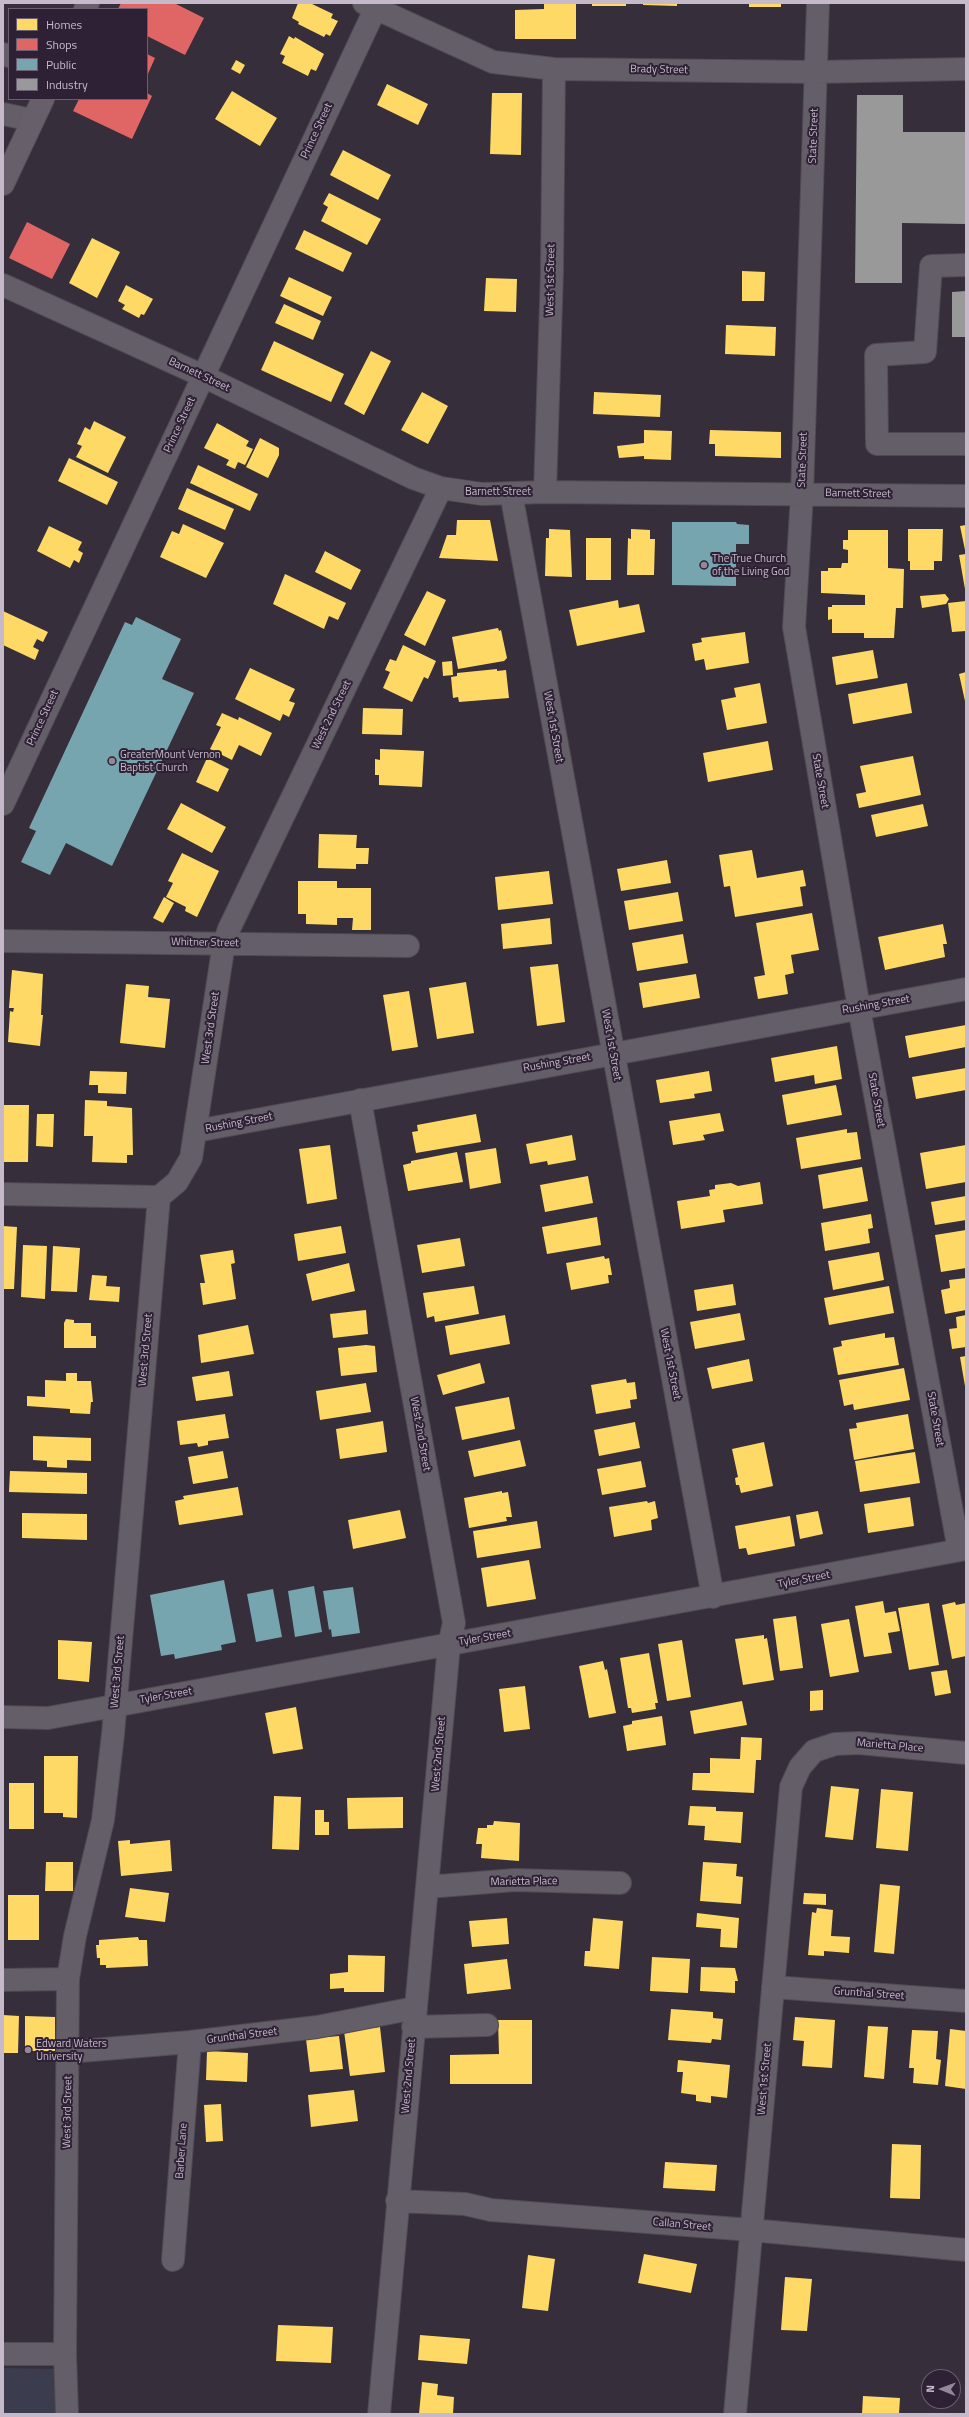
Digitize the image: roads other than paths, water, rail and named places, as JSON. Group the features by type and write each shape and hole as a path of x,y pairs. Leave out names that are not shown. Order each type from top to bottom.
{"main road":[{"path":"3,184 42,100"}],"street":[{"name":"State Street","path":"818,3 802,494 794,627 859,1008 963,1549"},
{"name":"Brady Street","path":"372,5 492,62 554,69 816,72 966,69"},
{"name":"Prince Street","path":"3,804 202,376 372,5"},
{"name":"West 1st Street","path":"545,492 552,271 554,69"},
{"path":"3,114 32,120"},
{"path":"966,265 931,266 925,352 876,355 877,444 966,444"},
{"name":"Barnett Street","path":"3,285 202,376 413,478 440,488 482,494 545,492 966,496"},
{"name":"West 2nd Street","path":"224,943 440,488"},
{"name":"West 1st Street","path":"511,493 612,1053 713,1597"},
{"name":"Whitner Street","path":"3,941 408,946"},
{"name":"West 3rd Street","path":"67,2414 65,2354 68,1979 75,1936 103,1820 159,1196 177,1182 191,1158 224,943"},
{"name":"Rushing Street","path":"196,1131 612,1053 966,989"},
{"name":"West 2nd Street","path":"360,1100 454,1623 449,1645 397,2201 379,2414"},
{"path":"3,1194 159,1196"},
{"name":"Tyler Street","path":"3,1718 48,1718 713,1597 963,1549"},
{"name":"Marietta Place","path":"814,1751 835,1744 859,1743 966,1753"},
{"name":"West 1st Street","path":"735,2414 792,1787 800,1767 814,1751"},
{"name":"Marietta Place","path":"427,1887 515,1880 620,1883"},
{"path":"3,1980 68,1979"},
{"name":"Grunthal Street","path":"773,1987 966,2001"},
{"name":"Grunthal Street","path":"68,2052 190,2042 317,2027 414,2018 487,2025"},
{"name":"Barber Lane","path":"173,2260 190,2042"},
{"name":"Callan Street","path":"397,2201 465,2204 491,2210 751,2230 966,2250"},
{"path":"3,2354 65,2354"}],"place":[{"name":"The True Church of the Living God","path":"704,565"},
{"name":"GreaterMount Vernon Baptist Church","path":"112,761"},
{"name":"Edward Waters University","path":"28,2050"}]}
